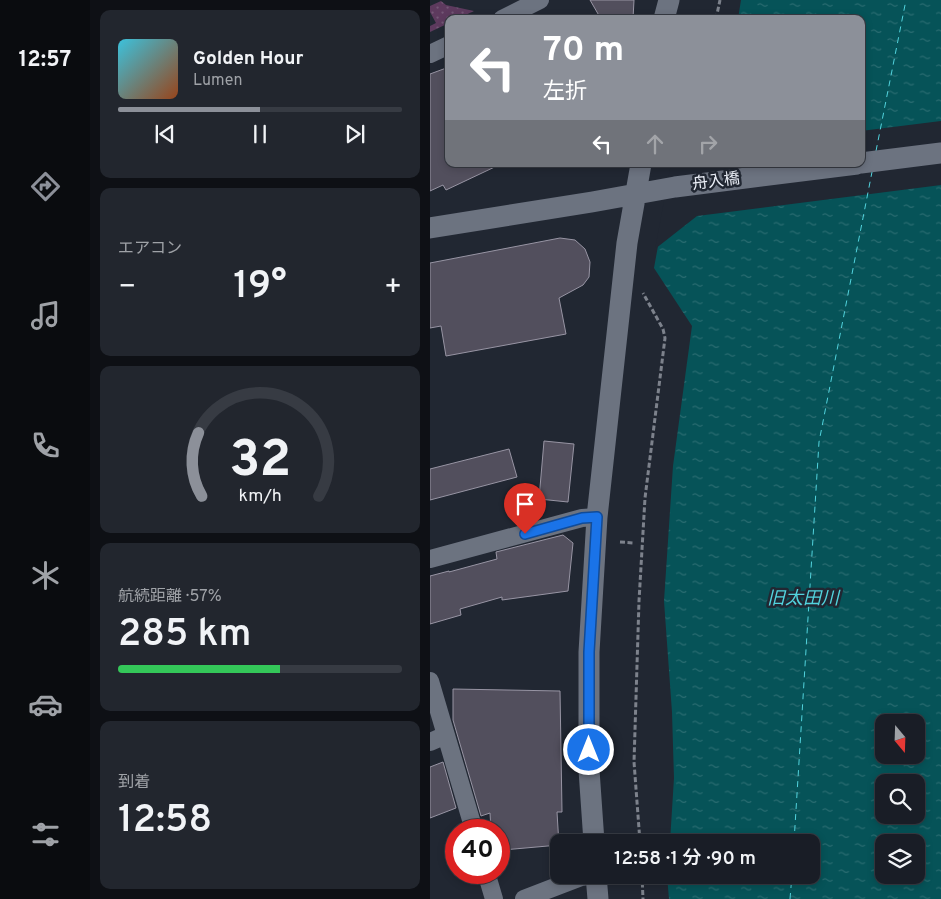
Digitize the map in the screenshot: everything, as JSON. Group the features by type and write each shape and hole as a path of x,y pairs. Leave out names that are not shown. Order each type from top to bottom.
{"street":[{"path":"510,15 540,0"},
{"path":"665,15 669,0"},
{"path":"430,54 445,47"},
{"path":"865,162 941,153"},
{"path":"593,834 588,770 589,662 597,517 627,243 640,167"},
{"name":"舟入橋","path":"430,228 664,189 834,167"},
{"path":"430,559 582,518 597,517"},
{"path":"430,680 438,738 470,819"},
{"path":"490,884 494,899"},
{"path":"524,899 565,884"},
{"path":"596,884 598,899"}],"path":[{"path":"717,15 720,0"},
{"path":"639,834 634,762 639,601 646,498 665,338 663,329 642,292"},
{"path":"620,542 634,543"},
{"path":"642,884 643,899"}],"shaded area":[{"path":"441,1 446,5 474,11 466,15 445,15 445,25 430,32 430,26 436,23 430,12 430,6"}],"water":[{"name":"旧太田川","path":"741,0 941,0 941,899 669,899 668,884 820,884 820,834 670,834 674,778 672,712 664,601 673,466 692,326 654,268 672,167 865,167 865,15 739,15"}],"pier":[{"path":"941,121 941,185 697,216 655,249 670,167 865,167 865,130"}],"building":[{"path":"590,0 634,0 633,15 599,15"},
{"path":"445,68 445,167 495,167 446,190 443,185 430,191 430,74"},
{"path":"560,238 575,240 585,249 590,262 589,277 583,285 559,298 566,334 446,356 441,326 430,328 430,263"},
{"path":"544,441 574,444 568,502 539,499"},
{"path":"509,449 517,477 430,500 430,469"},
{"path":"563,535 573,543 568,591 502,600 502,597 460,609 461,615 430,624 430,576 497,559 496,552"},
{"path":"453,689 560,691 562,812 557,812 558,834 550,834 550,846 510,849 510,819 490,819 490,813 481,816 453,720"},
{"path":"443,762 456,808 430,818 430,767"}],"ferry route":[{"path":"876,151 906,0"},
{"path":"794,834 819,442 872,172"},
{"path":"790,899 791,884"}],"route":[{"path":"525,534 582,518 597,517 589,652 589,750"}]}
